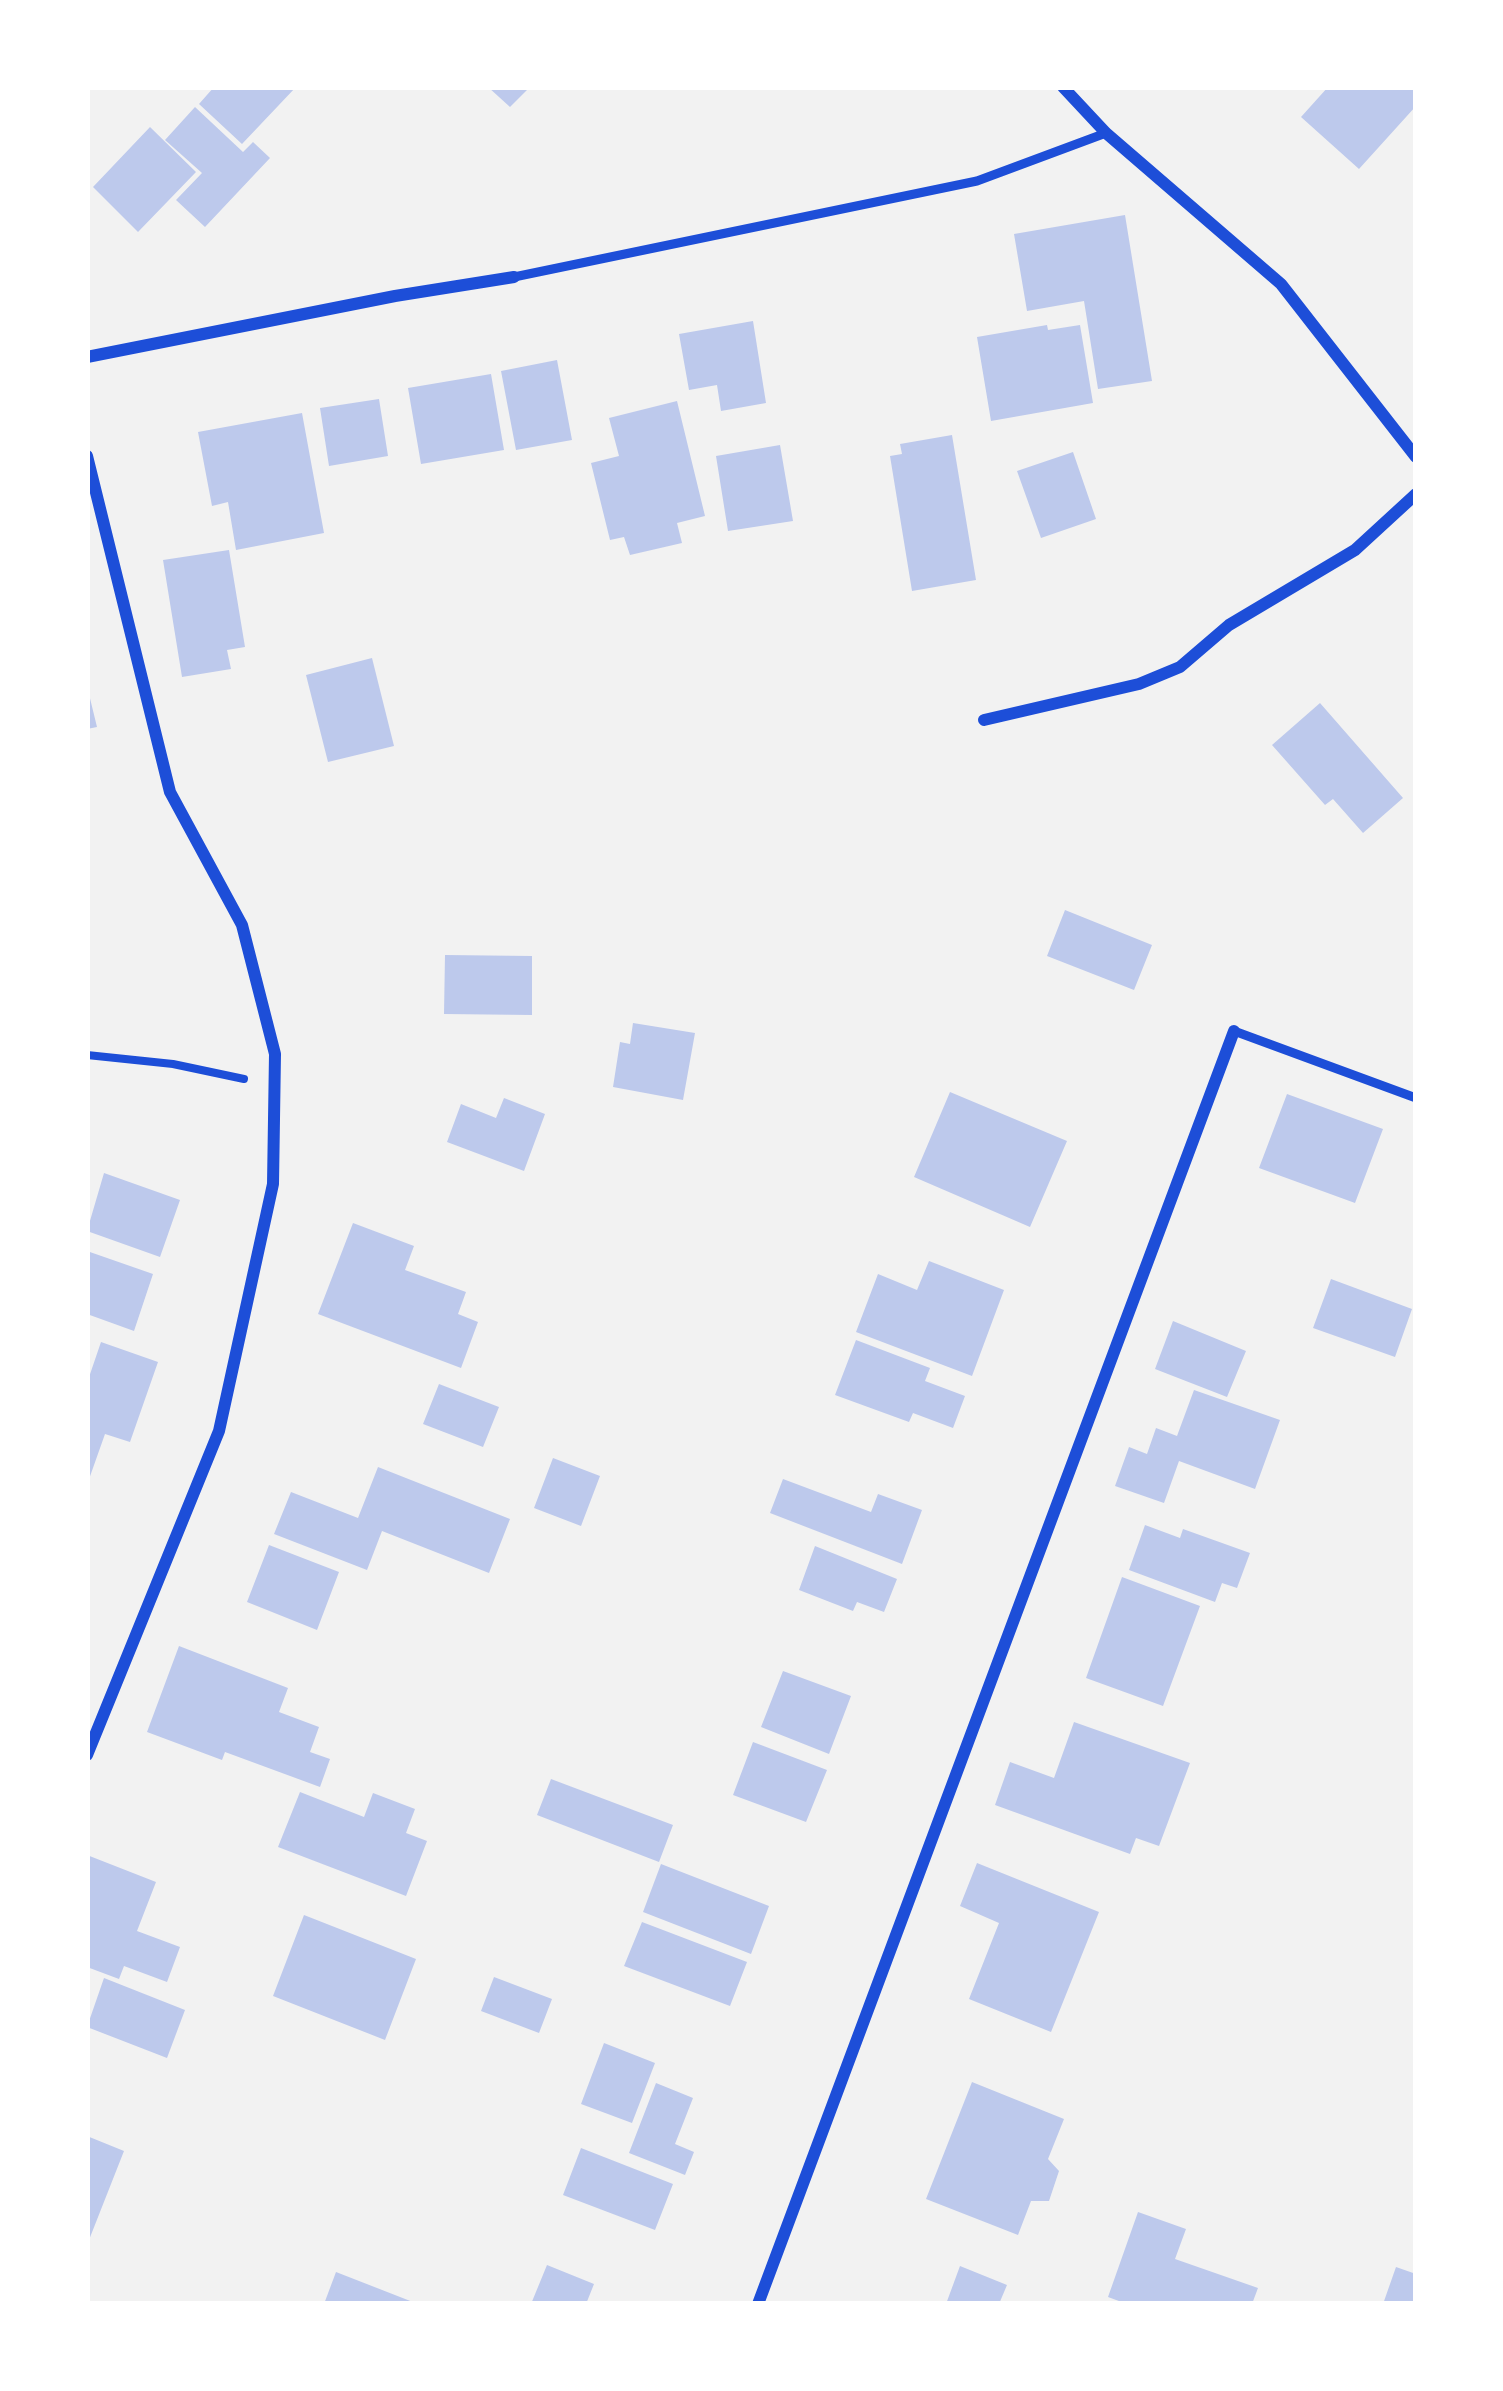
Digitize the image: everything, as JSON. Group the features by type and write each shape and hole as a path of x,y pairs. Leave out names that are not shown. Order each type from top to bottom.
{"street":[{"path":"1063,87 1106,133 1281,284 1416,457"},
{"path":"87,357 395,296 514,278"},
{"path":"87,456 170,792 242,925 275,1054 273,1184 219,1431 87,1755"},
{"path":"984,721 1139,684 1180,667 1229,625 1355,550 1416,494"},
{"path":"758,2304 1234,1031"}],"lane":[{"path":"514,278 977,181 1106,133"},
{"path":"1234,1031 1416,1098"}],"path":[{"path":"87,1055 173,1064 274,1086"}],"building":[{"path":"214,87 296,87 242,144 199,104"},
{"path":"488,87 530,87 510,107"},
{"path":"1328,87 1416,87 1416,106 1359,169 1301,117"},
{"path":"195,107 243,152 253,142 270,158 205,227 176,200 202,173 165,140"},
{"path":"150,127 196,172 138,232 93,187"},
{"path":"1125,215 1152,381 1098,389 1084,301 1027,311 1014,234"},
{"path":"753,321 766,403 721,411 717,385 689,390 679,334"},
{"path":"1047,325 1048,330 1080,325 1093,403 991,421 977,337"},
{"path":"557,360 572,440 516,450 501,371"},
{"path":"491,374 504,450 421,464 408,388"},
{"path":"379,399 388,456 329,466 320,408"},
{"path":"677,401 705,516 677,523 682,543 630,555 624,537 610,540 591,463 619,456 609,418"},
{"path":"302,413 324,533 236,550 228,502 212,506 198,432"},
{"path":"952,435 976,580 912,591 890,456 902,454 900,444"},
{"path":"780,445 793,521 728,531 716,456"},
{"path":"1073,452 1096,519 1041,538 1017,471"},
{"path":"229,550 245,647 227,650 231,669 182,677 163,560"},
{"path":"372,658 394,746 328,762 306,675"},
{"path":"87,686 97,727 87,729"},
{"path":"1320,703 1403,798 1363,833 1333,799 1325,805 1272,745"},
{"path":"1065,910 1152,945 1134,990 1047,956"},
{"path":"445,955 532,956 532,1015 444,1014"},
{"path":"633,1023 695,1033 683,1100 613,1087 620,1042 630,1044"},
{"path":"950,1092 1067,1141 1030,1227 914,1177"},
{"path":"1287,1094 1383,1129 1355,1203 1259,1168"},
{"path":"504,1098 545,1114 524,1171 447,1142 461,1104 496,1118"},
{"path":"104,1173 180,1200 160,1257 87,1231"},
{"path":"353,1223 414,1246 405,1270 466,1292 458,1314 478,1322 461,1368 318,1314"},
{"path":"87,1251 153,1274 134,1331 87,1314"},
{"path":"929,1261 1004,1290 972,1376 856,1332 878,1274 917,1290"},
{"path":"1331,1279 1412,1309 1395,1357 1313,1328"},
{"path":"1173,1321 1246,1351 1227,1397 1155,1369"},
{"path":"856,1340 930,1368 925,1381 965,1396 953,1428 913,1413 909,1422 835,1395"},
{"path":"101,1342 158,1362 130,1442 105,1434 88,1482 87,1383"},
{"path":"439,1384 499,1407 483,1447 423,1424"},
{"path":"1194,1390 1280,1420 1255,1489 1179,1461 1164,1503 1115,1486 1129,1447 1147,1454 1156,1428 1177,1436"},
{"path":"553,1458 600,1476 581,1526 534,1508"},
{"path":"378,1467 510,1519 489,1573 382,1531 367,1570 274,1534 291,1492 358,1518"},
{"path":"783,1479 871,1512 878,1494 922,1510 902,1564 770,1513"},
{"path":"1145,1525 1180,1538 1183,1529 1250,1553 1237,1588 1222,1583 1215,1602 1129,1570"},
{"path":"269,1545 339,1572 317,1630 247,1602"},
{"path":"815,1546 897,1579 884,1612 857,1602 853,1611 799,1590"},
{"path":"1122,1577 1200,1606 1163,1706 1086,1678"},
{"path":"179,1646 288,1688 279,1712 319,1727 310,1752 330,1759 320,1787 225,1752 222,1760 147,1732"},
{"path":"783,1671 851,1696 829,1754 761,1727"},
{"path":"1074,1722 1190,1763 1159,1846 1136,1838 1130,1854 995,1805 1010,1762 1054,1778"},
{"path":"753,1742 827,1770 806,1822 733,1795"},
{"path":"551,1779 673,1825 659,1862 537,1815"},
{"path":"300,1792 364,1817 373,1793 415,1809 406,1833 427,1841 406,1896 278,1847"},
{"path":"87,1855 156,1882 137,1931 180,1947 167,1982 124,1966 119,1979 87,1967"},
{"path":"977,1863 1099,1912 1051,2032 969,1999 999,1923 960,1906"},
{"path":"661,1864 769,1906 751,1954 643,1912"},
{"path":"304,1915 416,1959 385,2040 273,1996"},
{"path":"642,1922 747,1962 730,2006 624,1966"},
{"path":"494,1977 552,1999 539,2033 481,2011"},
{"path":"104,1978 185,2010 167,2058 87,2027"},
{"path":"604,2043 655,2063 632,2123 581,2104"},
{"path":"972,2082 1064,2119 1048,2159 1059,2171 1049,2201 1031,2201 1018,2235 926,2199"},
{"path":"656,2083 693,2098 675,2144 694,2152 685,2175 629,2153"},
{"path":"87,2136 124,2151 87,2245"},
{"path":"581,2148 673,2184 655,2230 563,2195"},
{"path":"1138,2212 1186,2229 1175,2259 1258,2288 1252,2304 1127,2304 1108,2297"},
{"path":"547,2265 594,2284 586,2304 531,2304"},
{"path":"960,2266 1007,2285 999,2304 946,2304"},
{"path":"1396,2267 1416,2274 1416,2304 1383,2304"},
{"path":"336,2272 418,2304 324,2304"}]}
